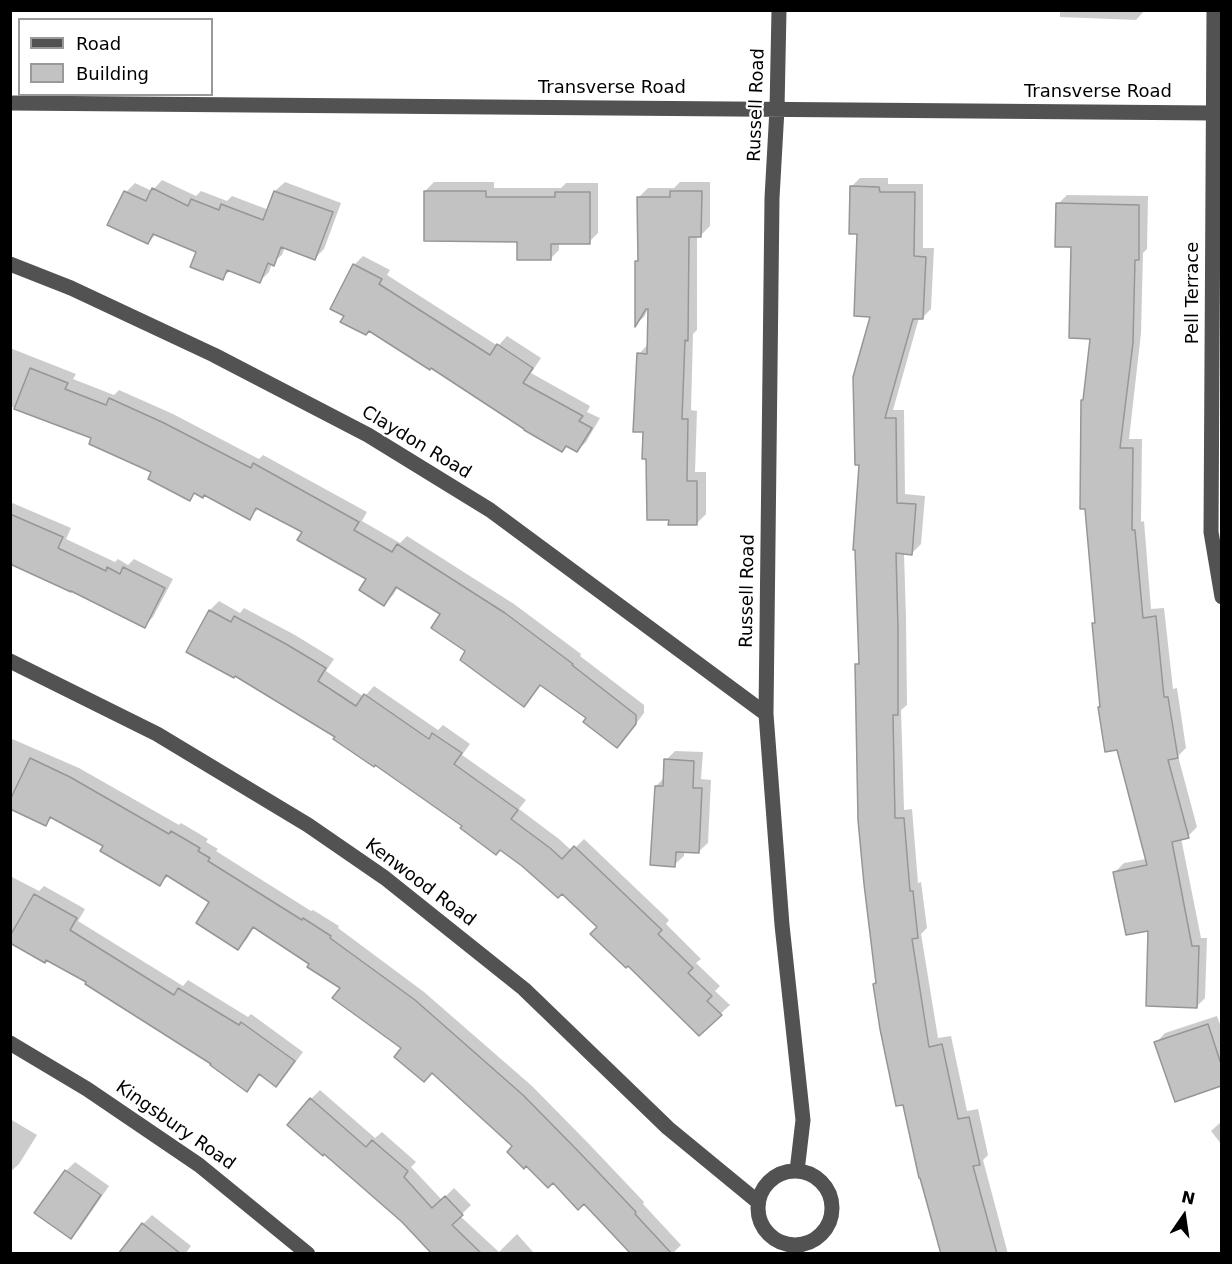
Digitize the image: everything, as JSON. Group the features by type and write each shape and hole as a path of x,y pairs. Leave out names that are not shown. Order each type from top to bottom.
{"street":[{"name":"Russell Road","path":"779,10 772,198 766,714 782,925 803,1120 797,1171"},
{"name":"Pell Terrace","path":"1214,10 1211,532 1220,575 1221,597"},
{"name":"Transverse Road","path":"10,103 1213,113"},
{"name":"Claydon Road","path":"10,264 71,288 214,355 368,435 490,510 766,714"},
{"name":"Kenwood Road","path":"10,661 157,734 308,825 385,878 524,989 668,1128 758,1202"},
{"name":"Kingsbury Road","path":"10,1043 87,1089 198,1165 308,1254"},
{"path":"797,1171 819,1179 831,1199 832,1210 830,1222 815,1240 786,1249 768,1234 761,1224 758,1202 762,1191 776,1176 797,1171"},
{"path":"815,1240 823,1254"}],"building":[{"path":"850,186 879,187 880,192 915,192 914,256 926,257 923,319 913,319 885,418 896,418 897,503 916,504 912,555 896,553 898,715 893,715 895,818 904,818 910,891 913,891 918,938 912,939 929,1047 942,1044 958,1119 969,1117 980,1165 973,1166 997,1254 941,1254 919,1178 903,1105 896,1106 873,984 876,983 858,820 855,664 859,664 855,550 853,550 859,465 855,465 853,377 870,317 854,316 857,234 849,234"},
{"path":"152,188 188,206 191,199 219,210 221,204 263,220 274,191 333,212 315,260 281,247 274,266 268,263 260,283 227,270 223,280 190,267 196,252 153,234 148,244 107,225 124,191 146,201"},
{"path":"424,191 486,191 486,197 555,197 555,192 590,192 590,244 551,244 551,260 517,260 517,242 424,241"},
{"path":"670,191 702,191 701,237 689,237 688,341 685,340 682,419 688,419 687,481 697,481 697,525 668,525 669,520 647,520 646,459 642,459 643,432 633,432 637,353 647,354 648,309 635,327 635,261 638,261 637,197 670,197"},
{"path":"1056,203 1139,205 1139,260 1135,260 1133,343 1120,448 1133,448 1132,530 1135,530 1143,618 1156,616 1164,697 1168,697 1178,758 1168,760 1189,838 1172,842 1192,946 1199,946 1197,1008 1146,1006 1148,931 1126,935 1113,872 1147,865 1117,750 1105,752 1098,707 1100,707 1092,623 1095,623 1085,509 1080,509 1081,400 1083,400 1090,339 1069,338 1071,247 1055,247"},
{"path":"353,264 382,279 379,284 490,355 497,344 533,368 523,383 583,416 579,421 592,428 577,452 566,446 562,452 369,331 366,335 340,322 344,316 330,309"},
{"path":"30,368 68,383 65,389 106,405 109,398 164,423 251,468 253,463 359,522 354,530 392,552 397,544 505,613 573,664 636,715 636,724 617,748 583,722 586,718 540,685 524,707 460,660 465,651 431,628 440,614 396,587 384,606 359,590 366,579 297,540 302,532 256,508 250,520 204,495 203,498 194,493 190,501 148,479 151,472 89,444 91,438 14,409"},
{"path":"10,514 63,537 58,548 106,571 107,567 120,574 123,567 165,588 145,628 10,564"},
{"path":"209,610 231,622 234,616 326,668 318,681 356,706 364,694 429,739 432,733 462,753 454,764 518,810 511,819 562,859 574,846 662,930 658,934 693,968 688,973 712,996 707,1001 722,1015 699,1036 628,966 626,968 590,934 597,927 562,894 558,898 500,850 496,855 460,828 462,826 375,765 374,767 333,739 335,737 235,676 234,678 186,652"},
{"path":"30,758 70,777 169,834 171,831 200,848 198,851 210,858 208,861 331,936 330,938 415,1000 523,1095 636,1212 635,1214 672,1254 631,1254 584,1204 578,1210 553,1183 548,1188 526,1166 524,1169 507,1152 512,1146 432,1073 424,1082 394,1057 401,1048 332,998 340,988 307,967 309,964 253,927 238,950 196,923 209,902 166,875 160,886 100,851 103,846 50,817 46,826 10,809 10,800"},
{"path":"664,759 694,761 693,788 702,788 699,853 676,852 675,867 650,865 655,786 663,786"},
{"path":"34,894 77,918 70,930 174,995 178,988 239,1025 241,1022 295,1061 276,1087 259,1074 247,1092 211,1064 85,984 86,982 46,960 45,963 10,943 10,936"},
{"path":"1208,1024 1221,1064 1221,1086 1175,1102 1154,1042"},
{"path":"310,1098 366,1147 372,1140 408,1171 404,1177 432,1208 445,1196 463,1215 452,1225 482,1254 432,1254 402,1222 287,1125"},
{"path":"65,1170 101,1195 71,1239 34,1213"},
{"path":"142,1223 181,1254 118,1254"}]}
